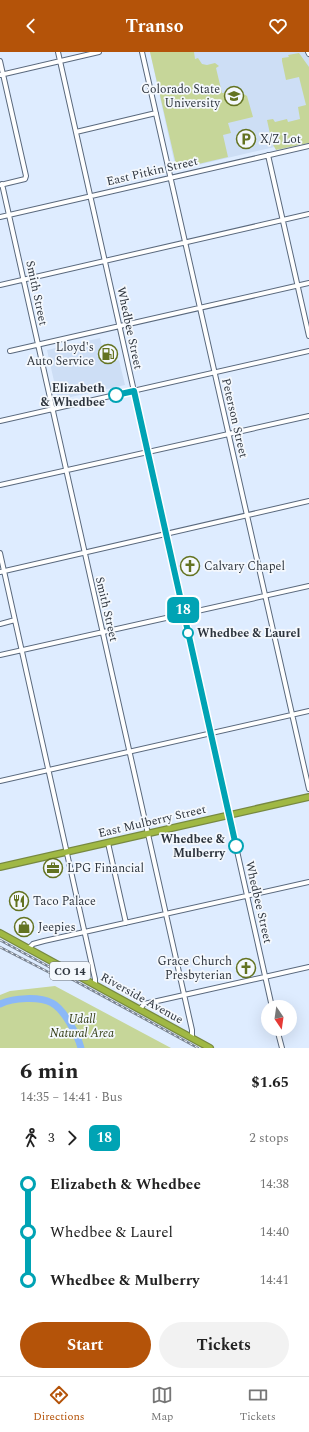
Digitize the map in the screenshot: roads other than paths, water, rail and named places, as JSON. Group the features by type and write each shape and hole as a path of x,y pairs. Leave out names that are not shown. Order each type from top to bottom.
{"highway":[{"name":"East Mulberry Street","path":"0,867 309,797"},
{"name":"Riverside Avenue","path":"0,933 210,1048"}],"street":[{"name":"Whedbee Street","path":"58,52 270,1000"},
{"path":"2,75 99,52"},
{"name":"Peterson Street","path":"142,52 309,789"},
{"path":"0,61 26,176 25,179 1,184"},
{"path":"76,132 156,113"},
{"name":"East Pitkin Street","path":"0,217 309,146"},
{"path":"268,155 309,336"},
{"name":"Smith Street","path":"1,184 10,214 84,552 192,1030 192,1038"},
{"path":"0,285 309,214"},
{"path":"10,351 309,283"},
{"path":"0,421 309,351"},
{"path":"0,485 309,416"},
{"path":"2,571 309,501"},
{"path":"0,553 2,571 22,650 85,932 95,984"},
{"path":"0,655 309,586"},
{"path":"0,624 15,620"},
{"path":"0,781 309,711"},
{"path":"108,842 126,923"},
{"path":"28,948 33,944 309,882"},
{"path":"140,1009 144,1004 309,967"},
{"path":"279,1036 282,1048"}],"waterway":[{"path":"0,1004 12,1000 26,999 40,999 52,1003 57,1006 70,1023 81,1048"}],"railway":[{"path":"0,940 198,1048"},
{"path":"0,947 54,975"}],"place":[{"name":"Colorado State University","path":"234,96"},
{"name":"X/Z Lot","path":"246,139"},
{"name":"Lloyd's Auto Service","path":"108,354"},
{"name":"Elizabeth & Whedbee","path":"116,395"},
{"name":"Calvary Chapel","path":"190,566"},
{"name":"Whedbee & Laurel","path":"188,633"},
{"name":"Whedbee & Mulberry","path":"236,846"},
{"name":"LPG Financial","path":"53,868"},
{"name":"Taco Palace","path":"19,901"},
{"name":"Jeepies","path":"24,927"},
{"name":"Grace Church Presbyterian","path":"246,968"}],"park label":[{"name":"Udall Natural Area","path":"82,1026"}]}
